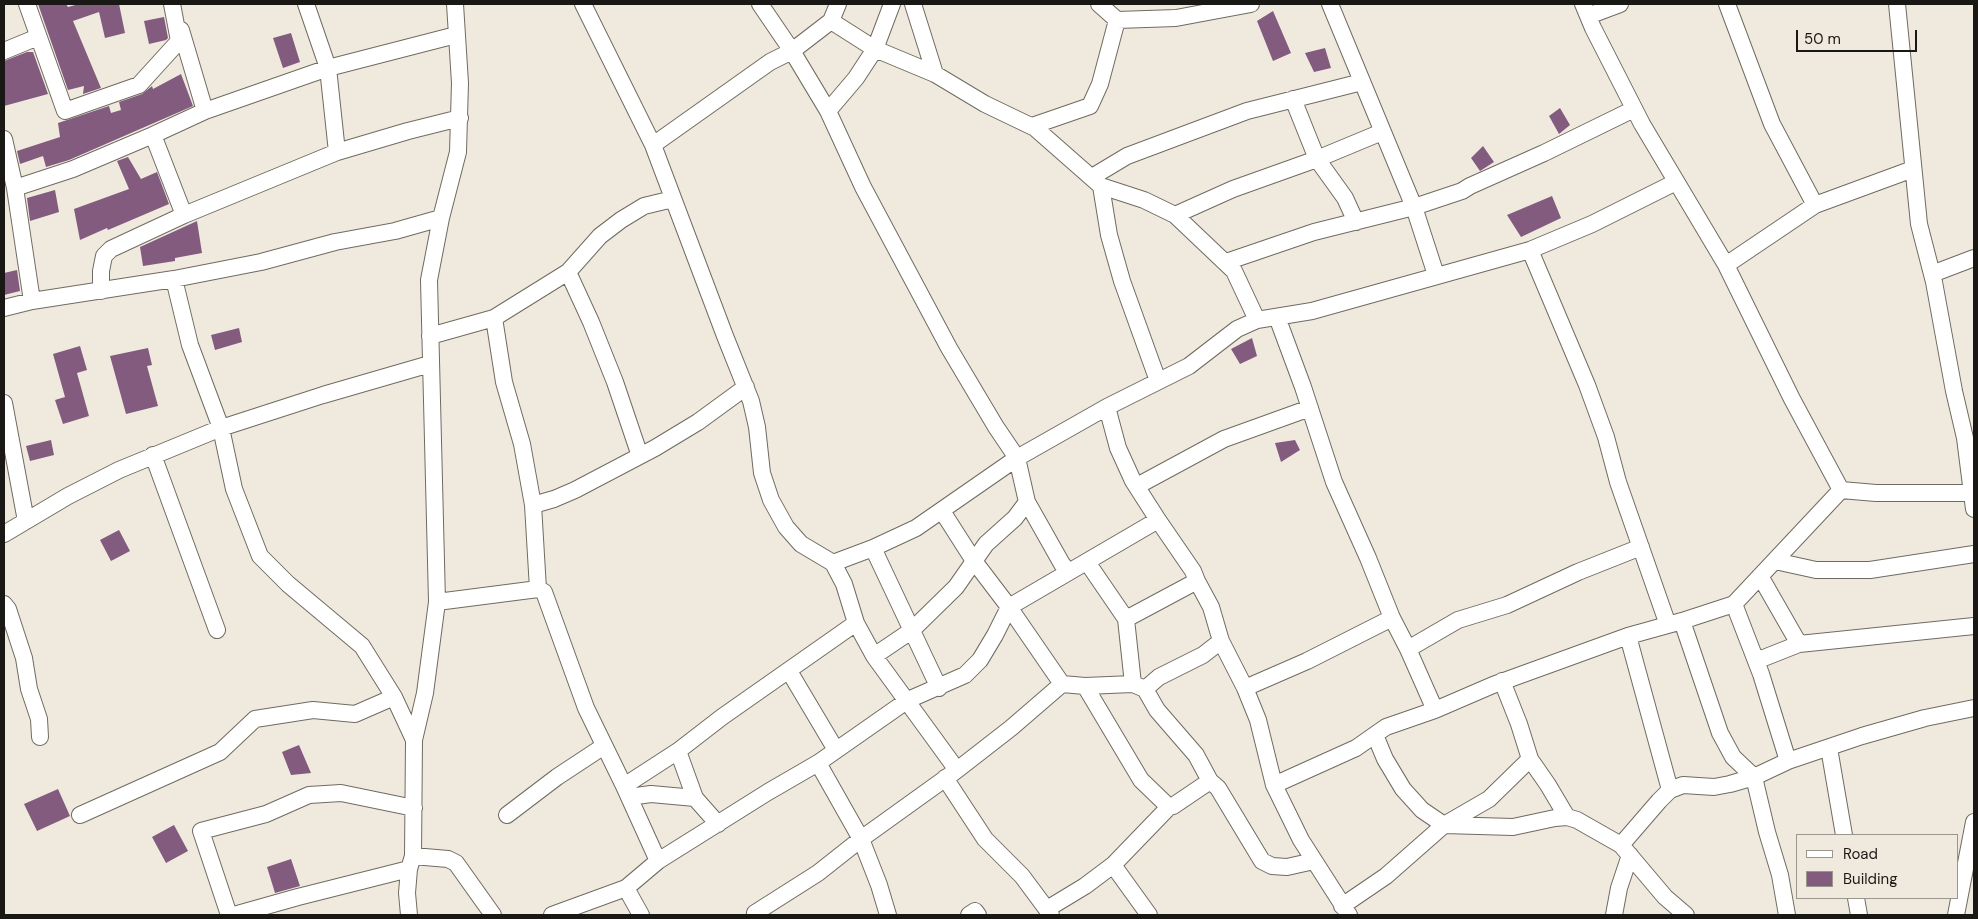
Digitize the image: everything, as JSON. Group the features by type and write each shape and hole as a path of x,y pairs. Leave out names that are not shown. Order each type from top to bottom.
{"street":[{"path":"27,4 65,111 139,85 180,41 173,4"},
{"path":"173,4 205,111"},
{"path":"306,4 328,68 337,152"},
{"path":"409,915 408,894 414,808 414,740 425,693 437,602 429,280 441,218 458,152 460,83 455,4"},
{"path":"583,4 653,145 746,387 757,428 762,473 771,500 786,527 801,544 833,563 844,584 856,623 874,656 908,700 986,839 1022,876 1049,912 1113,865 1169,807 1174,806 1210,781"},
{"path":"760,4 828,111 862,186 949,348 996,427 1017,458 1027,502 1062,564 1070,572"},
{"path":"653,145 770,62 792,52 831,21 838,4"},
{"path":"828,111 856,78 875,48 892,4"},
{"path":"913,4 935,74"},
{"path":"1098,4 1117,20 1176,18 1250,4"},
{"path":"1330,4 1414,206 1436,275"},
{"path":"1620,4 1586,10 1634,109 1726,266 1792,399 1841,490"},
{"path":"1727,4 1772,124 1815,205"},
{"path":"1274,785 1356,748 1386,728 1502,682 1628,636 1734,604 1841,490 1973,501 1969,431 1954,390 1932,274 1919,224 1897,4"},
{"path":"1032,126 1090,106 1100,84 1117,20"},
{"path":"831,21 875,48 935,74 985,104 1032,126 1096,182 1144,200 1175,215 1234,271 1256,320"},
{"path":"11,195 205,111 328,68 456,35"},
{"path":"4,51 38,37"},
{"path":"1096,182 1127,156 1159,143 1186,136 1247,111 1362,82"},
{"path":"1293,99 1317,159 1345,198 1356,222"},
{"path":"1226,262 1314,232 1394,212 1462,191 1634,109"},
{"path":"101,291 101,271 104,256 111,249 184,215 337,152 460,118"},
{"path":"1175,215 1233,189 1317,159 1382,132"},
{"path":"153,135 184,215"},
{"path":"4,139 11,195 32,301"},
{"path":"1726,266 1815,205 1913,169"},
{"path":"1096,182 1122,281 1158,381"},
{"path":"833,563 873,548 916,528 1017,458 1107,407 1189,366 1236,329 1256,320 1312,312 1436,275 1530,250 1592,224 1676,182"},
{"path":"430,336 494,318 568,272 600,236 621,220 644,206 673,198"},
{"path":"1394,212 1420,228"},
{"path":"4,308 32,301 174,279 261,262 335,242 395,231 441,218"},
{"path":"1530,250 1587,385 1606,437 1618,482 1641,547 1675,623 1720,733 1733,757 1754,777 1767,832 1780,875 1787,915"},
{"path":"1932,274 1974,258"},
{"path":"568,272 591,322 615,382 640,456"},
{"path":"174,279 190,345 221,428 234,489 260,556 288,584 362,646 394,696 414,740"},
{"path":"1277,317 1334,482 1392,618 1435,710"},
{"path":"494,318 504,382 522,444 533,505 538,589"},
{"path":"4,534 68,496 153,455 221,428 323,395 430,364"},
{"path":"533,505 575,490 655,448 698,422 746,387"},
{"path":"4,403 7,436 26,521"},
{"path":"1107,407 1118,448 1137,486 1193,571 1211,607 1221,641 1245,688 1258,720 1274,785 1314,861 1346,911 1444,825 1489,799 1530,759"},
{"path":"1137,486 1224,439 1310,408"},
{"path":"153,455 217,630"},
{"path":"874,656 911,630 956,587 986,544 1015,518 1027,502"},
{"path":"942,511 974,561 1009,607 1062,684"},
{"path":"552,915 626,888 658,860 818,763 908,700 965,675 980,660 996,635 1009,607 1158,520"},
{"path":"1408,649 1458,620 1507,605 1578,572 1641,547"},
{"path":"873,548 911,630 924,652 939,688"},
{"path":"1774,561 1816,570 1870,570 1974,554"},
{"path":"1088,562 1126,619 1139,686 1196,755 1210,781 1218,788 1262,861 1272,866 1287,866 1314,861"},
{"path":"1760,576 1799,644"},
{"path":"1126,619 1197,581"},
{"path":"437,602 538,589 544,592 549,601 586,708 627,791 658,860"},
{"path":"4,604 8,609 24,658 29,689 40,719 40,737"},
{"path":"1734,604 1756,661 1788,761"},
{"path":"1245,688 1307,661 1392,618"},
{"path":"627,791 722,717 856,623"},
{"path":"1756,661 1799,644 1974,626"},
{"path":"1628,636 1670,790"},
{"path":"754,914 818,873 861,839 951,774 1011,728 1062,684 1139,686 1203,655 1221,641"},
{"path":"789,671 836,750"},
{"path":"1502,682 1519,724 1530,759 1566,817"},
{"path":"1085,686 1141,780 1169,807"},
{"path":"80,815 220,752 255,719 313,710 355,714 394,696"},
{"path":"1614,915 1626,850 1670,790 1683,785 1714,787 1754,777 1788,761 1829,748 1925,718 1974,708"},
{"path":"1374,736 1403,789 1422,810 1444,825 1513,827 1566,817 1577,820 1626,850 1665,897 1686,915"},
{"path":"507,816 604,746"},
{"path":"1829,748 1844,834"},
{"path":"678,751 694,798 718,824"},
{"path":"818,763 861,839 879,885 888,915"},
{"path":"627,791 694,798"},
{"path":"230,915 201,831 266,814 309,795 341,793 414,808"},
{"path":"1956,915 1974,822"},
{"path":"234,915 411,862 448,859 456,863 493,915"},
{"path":"1113,865 1149,915"},
{"path":"626,888 642,915"},
{"path":"1665,897 1671,915"},
{"path":"1856,899 1859,915"},
{"path":"969,915 975,911 978,915"}],"building":[{"path":"38,4 66,4 68,7 79,4 119,4 125,33 105,38 99,12 73,21 101,88 83,94 84,86 68,90"},
{"path":"1273,11 1291,53 1273,61 1257,21"},
{"path":"164,17 168,38 149,44 144,21"},
{"path":"291,33 300,62 283,68 273,38"},
{"path":"1325,48 1331,68 1314,72 1305,53"},
{"path":"27,52 33,52 48,94 4,106 4,61"},
{"path":"181,74 193,106 69,160 46,167 43,156 20,164 17,151 60,137 58,123 109,106 111,113 121,110 119,102 142,94 152,86 153,89"},
{"path":"1560,108 1570,125 1559,134 1549,116"},
{"path":"1483,146 1494,162 1480,171 1471,158"},
{"path":"128,157 141,179 157,172 169,204 80,240 74,209 129,189 117,161"},
{"path":"55,190 59,212 30,221 27,198"},
{"path":"1552,196 1561,218 1521,237 1507,215"},
{"path":"197,221 202,253 175,258 175,261 143,266 140,247"},
{"path":"17,270 20,291 4,295 4,273"},
{"path":"239,328 242,342 215,350 211,335"},
{"path":"1252,338 1257,356 1240,364 1231,349"},
{"path":"80,346 87,370 77,373 89,416 63,424 55,400 65,397 53,354"},
{"path":"148,348 152,365 147,366 158,406 126,414 110,356"},
{"path":"51,440 54,455 30,461 26,446"},
{"path":"1295,440 1300,450 1281,462 1275,443"},
{"path":"119,530 130,551 111,561 100,540"},
{"path":"299,745 311,773 291,775 282,752"},
{"path":"58,789 70,816 37,831 24,804"},
{"path":"174,825 188,851 166,863 152,837"},
{"path":"291,859 300,886 275,893 267,867"}]}
